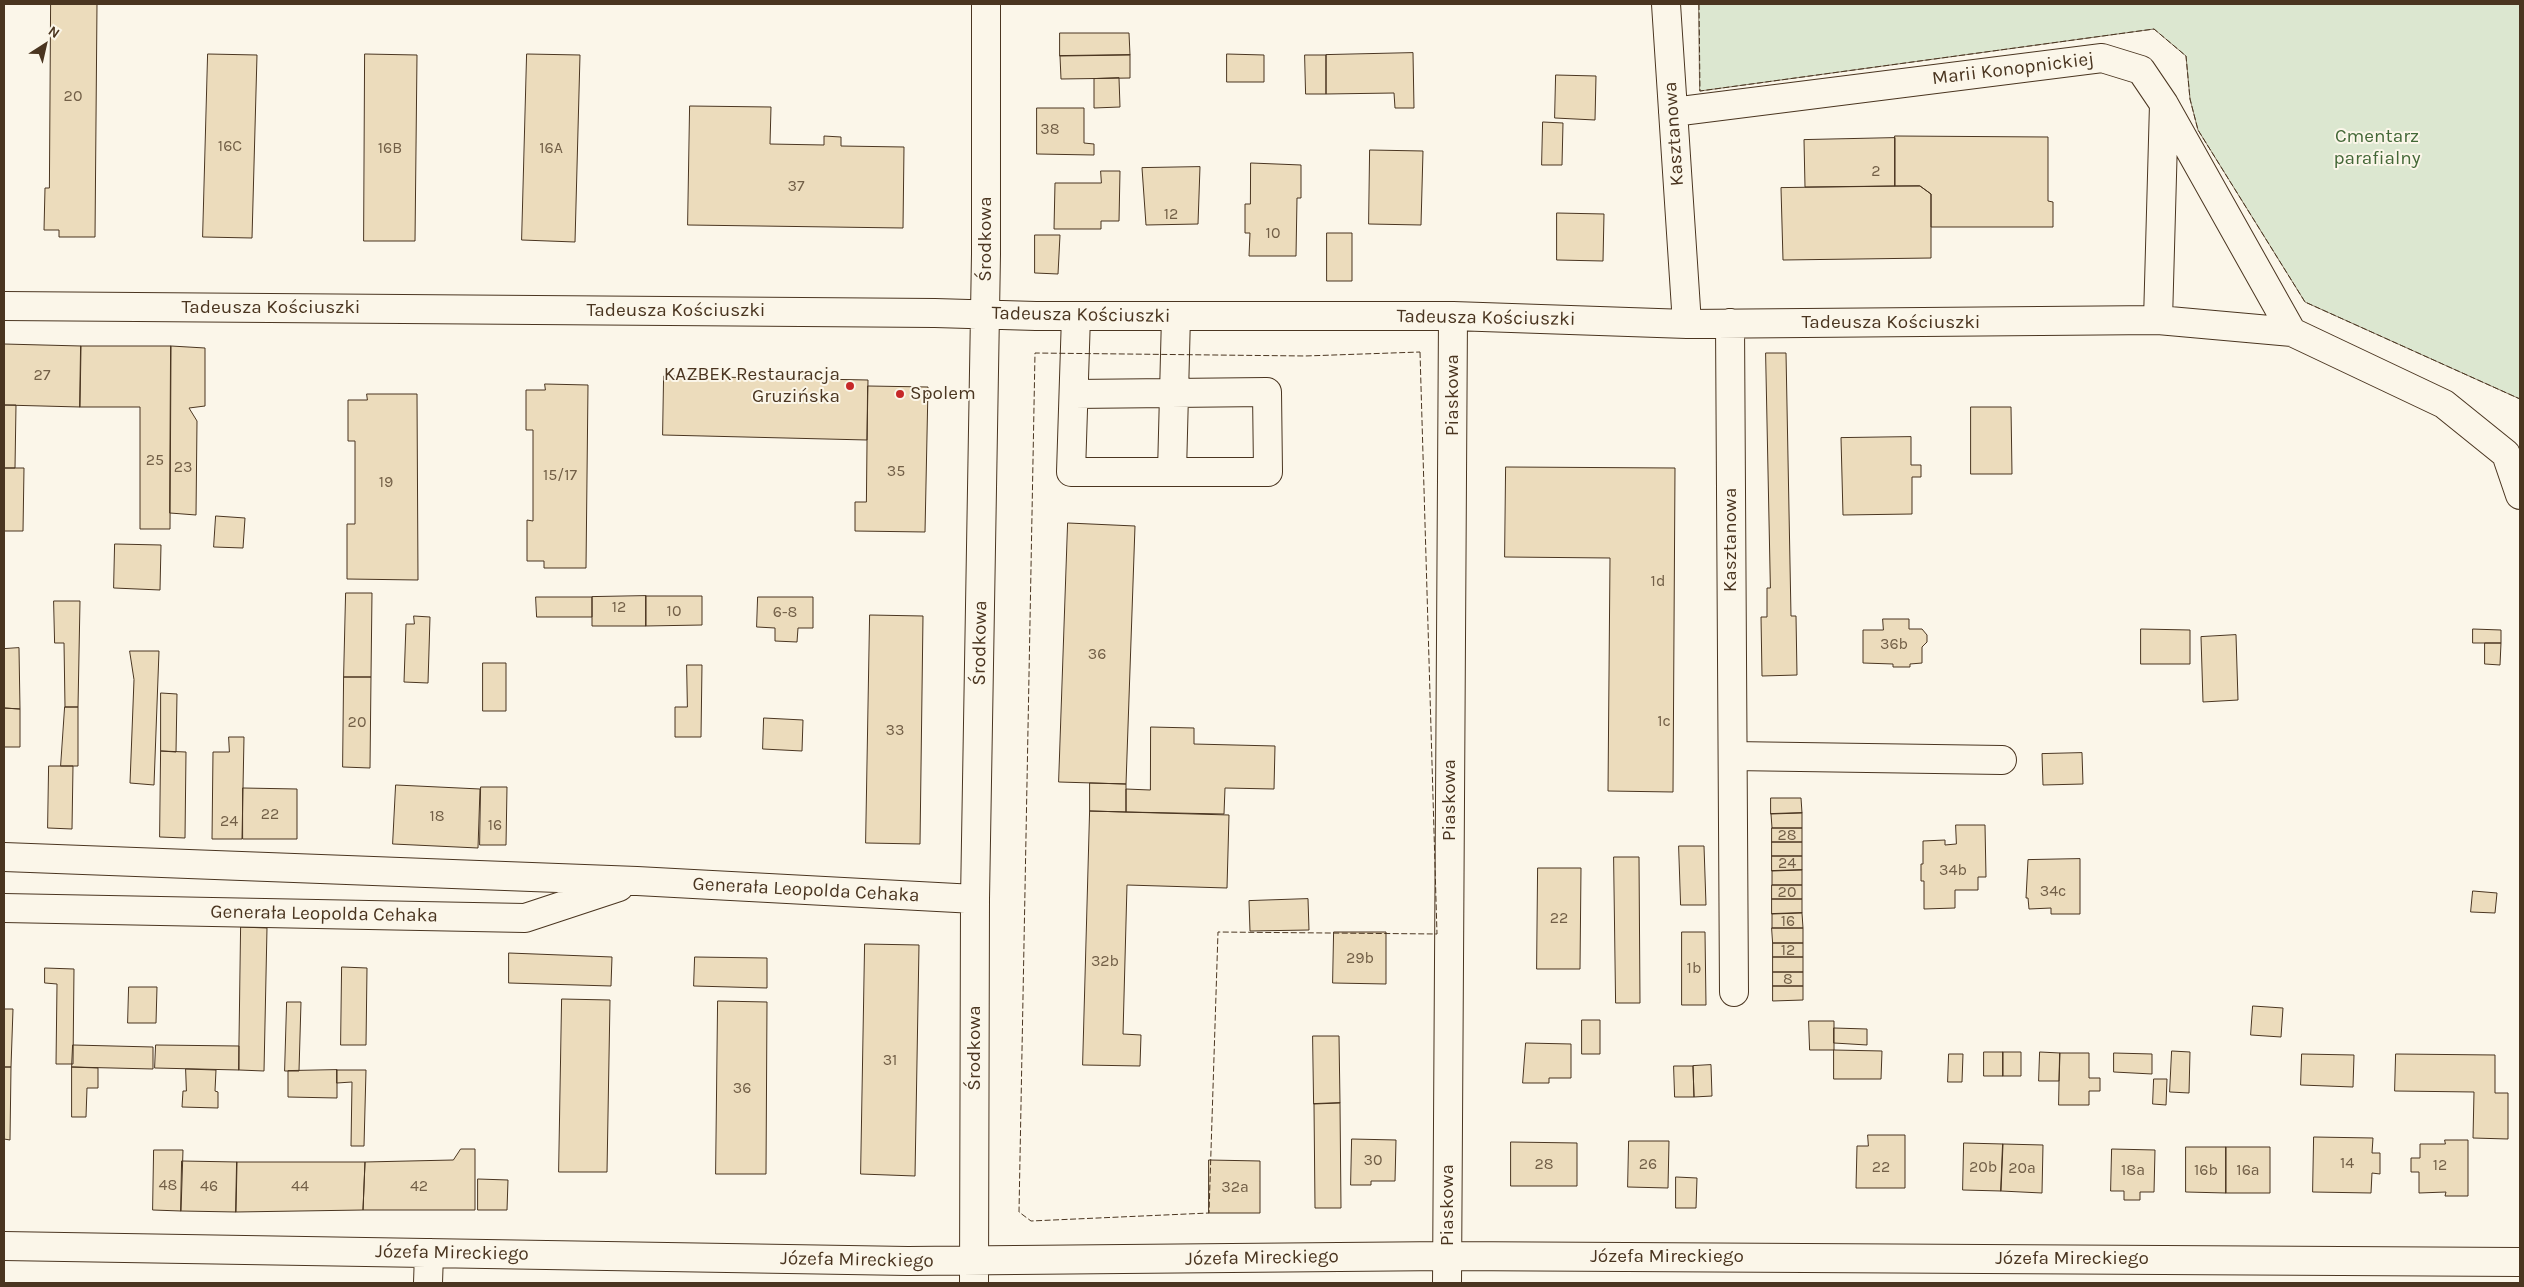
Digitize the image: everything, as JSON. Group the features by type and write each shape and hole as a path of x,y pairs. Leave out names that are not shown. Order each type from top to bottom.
{"street":[{"name":"Środkowa","path":"975,1272 975,899 986,314 986,4"},
{"name":"Kasztanowa","path":"1666,4 1686,324"},
{"name":"Marii Konopnickiej","path":"1673,112 2102,58 2141,70 2164,104 2292,332"},
{"path":"2164,104 2158,320 2292,332 2444,404 2506,454 2520,495"},
{"name":"Tadeusza Kościuszki","path":"4,306 1076,316 1453,316 1686,324 2158,320"},
{"path":"1074,394 1267,392 1268,472 1071,472 1076,316"},
{"path":"1172,472 1176,316"},
{"name":"Piaskowa","path":"1446,1283 1453,316"},
{"name":"Kasztanowa","path":"1730,324 1734,992"},
{"path":"1733,756 2002,760"},
{"name":"Generała Leopolda Cehaka","path":"4,857 638,881 975,899"},
{"name":"Generała Leopolda Cehaka","path":"4,908 525,918 638,881"},
{"name":"Józefa Mireckiego","path":"4,1246 429,1253 975,1272 1447,1256 2520,1262"},
{"path":"428,1283 429,1253"}],"green space":[{"name":"Cmentarz parafialny","path":"1699,4 2520,4 2520,399 2305,302 2198,130 2190,99 2186,56 2154,29 1700,91"}],"building":[{"path":"51,4 97,4 95,237 59,237 59,230 44,230 45,188 49,188"},
{"path":"1060,33 1129,33 1130,55 1060,56"},
{"path":"1413,53 1414,108 1395,108 1394,93 1326,94 1326,55"},
{"path":"208,54 257,55 252,238 203,237"},
{"path":"365,54 417,55 415,241 364,241"},
{"path":"527,54 580,55 575,242 522,240"},
{"path":"1227,54 1264,55 1264,82 1227,82"},
{"path":"1130,55 1130,78 1061,79 1060,56"},
{"path":"1305,55 1326,55 1326,94 1306,94"},
{"path":"1556,75 1596,76 1595,120 1555,118"},
{"path":"1119,78 1120,107 1094,108 1094,79"},
{"path":"690,106 771,107 770,144 824,145 824,136 841,137 841,146 904,147 903,228 688,225"},
{"path":"1037,108 1084,108 1084,143 1094,144 1094,155 1037,154"},
{"path":"1543,122 1563,123 1562,165 1542,165"},
{"path":"1895,136 2048,137 2048,201 2053,202 2053,227 1931,227 1931,194 1920,186 1895,186"},
{"path":"1895,138 1895,186 1805,187 1804,140"},
{"path":"1370,150 1423,151 1421,225 1369,224"},
{"path":"1251,163 1301,165 1301,198 1297,198 1296,256 1249,256 1250,233 1245,233 1245,204 1250,204"},
{"path":"1200,167 1198,224 1146,225 1142,168"},
{"path":"1101,171 1120,171 1119,221 1101,221 1101,229 1054,229 1055,183 1101,183"},
{"path":"1920,186 1931,194 1931,258 1783,260 1781,188"},
{"path":"1557,213 1604,214 1603,261 1557,260"},
{"path":"1327,233 1352,233 1352,281 1327,281"},
{"path":"1035,235 1060,235 1058,274 1035,273"},
{"path":"4,344 81,346 80,407 4,405"},
{"path":"81,346 171,346 170,529 140,529 140,407 80,407"},
{"path":"171,346 205,348 205,406 189,408 197,421 196,515 170,513"},
{"path":"1766,353 1786,353 1791,616 1796,616 1797,675 1762,676 1761,617 1767,617 1767,588 1770,588"},
{"path":"664,376 868,380 867,440 663,435"},
{"path":"545,384 588,385 586,568 544,568 544,561 527,561 527,520 533,521 533,430 526,430 526,390 545,390"},
{"path":"868,386 928,387 925,532 855,531 855,502 866,502"},
{"path":"367,394 417,394 418,580 347,579 347,524 355,524 355,441 348,441 348,400 367,400"},
{"path":"4,405 16,405 15,468 4,468"},
{"path":"1971,407 2011,407 2012,474 1971,474"},
{"path":"1911,437 1911,465 1921,465 1921,477 1912,477 1912,514 1843,515 1841,438"},
{"path":"1506,467 1675,468 1673,792 1608,791 1610,558 1505,557"},
{"path":"4,468 24,468 23,531 4,531"},
{"path":"216,516 245,518 243,548 214,547"},
{"path":"1068,523 1135,526 1126,784 1059,782"},
{"path":"115,544 161,545 160,590 114,588"},
{"path":"346,593 372,593 371,677 344,677"},
{"path":"646,596 702,596 702,625 646,626"},
{"path":"646,596 646,626 592,626 592,597"},
{"path":"536,597 592,597 592,617 537,617"},
{"path":"758,597 813,597 813,628 798,628 797,642 775,641 775,628 757,627"},
{"path":"54,601 80,601 78,707 65,707 64,643 55,643"},
{"path":"870,615 923,616 920,844 866,843"},
{"path":"414,616 430,617 428,683 404,682 406,624 414,624"},
{"path":"1883,619 1909,619 1909,629 1922,629 1927,635 1927,642 1922,647 1922,663 1910,664 1910,667 1893,667 1893,664 1863,663 1863,630 1883,630"},
{"path":"2141,629 2190,630 2190,664 2141,664"},
{"path":"2473,629 2501,630 2501,643 2473,643"},
{"path":"2236,635 2238,700 2203,702 2201,637"},
{"path":"2485,643 2501,643 2500,665 2485,664"},
{"path":"19,648 20,709 4,708 4,649"},
{"path":"130,651 159,651 154,785 130,783 134,680"},
{"path":"483,663 506,663 506,711 483,711"},
{"path":"687,665 702,665 701,737 675,737 675,707 687,707"},
{"path":"344,677 371,677 370,768 343,767"},
{"path":"161,693 177,694 176,752 161,751"},
{"path":"65,707 78,707 78,766 61,766"},
{"path":"4,708 20,709 20,747 4,747"},
{"path":"764,718 803,720 802,751 763,749"},
{"path":"1151,727 1194,728 1194,744 1275,746 1274,789 1225,788 1224,814 1126,812 1126,789 1150,790"},
{"path":"229,737 244,737 242,839 212,839 213,752 229,752"},
{"path":"161,751 186,752 185,838 160,837"},
{"path":"2082,753 2083,784 2043,785 2042,754"},
{"path":"49,766 73,766 72,829 48,828"},
{"path":"1090,783 1126,784 1126,812 1090,811"},
{"path":"396,785 480,789 478,848 393,844"},
{"path":"481,787 507,787 506,845 480,845"},
{"path":"243,788 297,789 297,839 243,839"},
{"path":"1771,798 1801,798 1802,813 1771,814"},
{"path":"1090,811 1229,815 1227,888 1127,885 1123,1034 1141,1035 1140,1066 1083,1065"},
{"path":"1802,813 1802,828 1772,828 1771,814"},
{"path":"1956,825 1985,825 1986,877 1978,877 1978,890 1955,890 1955,908 1924,909 1924,881 1921,881 1923,841 1945,840 1945,845 1956,844"},
{"path":"1772,828 1802,828 1802,842 1772,842"},
{"path":"1772,842 1802,842 1802,856 1772,856"},
{"path":"1679,846 1704,846 1706,905 1681,905"},
{"path":"1772,856 1802,856 1802,870 1772,871"},
{"path":"1614,857 1639,857 1640,1003 1616,1003"},
{"path":"2080,859 2080,914 2051,914 2051,908 2029,909 2028,898 2026,898 2028,860"},
{"path":"1538,868 1581,868 1580,969 1537,969"},
{"path":"1802,870 1802,885 1772,885 1772,871"},
{"path":"1772,885 1802,885 1802,899 1772,899"},
{"path":"2473,891 2497,893 2495,913 2471,912"},
{"path":"1308,899 1309,930 1250,931 1249,901"},
{"path":"1772,899 1802,899 1802,913 1772,914"},
{"path":"1802,913 1803,928 1772,928 1772,914"},
{"path":"241,927 267,928 264,1071 239,1070"},
{"path":"1772,928 1803,928 1803,943 1773,943"},
{"path":"1334,932 1386,932 1386,984 1333,983"},
{"path":"1682,932 1705,932 1706,1005 1682,1005"},
{"path":"1773,943 1803,943 1803,957 1773,957"},
{"path":"865,944 919,945 915,1176 861,1174"},
{"path":"509,953 612,957 611,986 509,983"},
{"path":"695,957 767,958 767,988 694,986"},
{"path":"1773,957 1803,957 1803,972 1773,972"},
{"path":"342,967 367,968 366,1045 341,1045"},
{"path":"45,968 74,969 73,1064 56,1064 57,984 45,983"},
{"path":"1773,972 1803,972 1803,986 1773,986"},
{"path":"1773,986 1803,986 1803,1000 1773,1001"},
{"path":"129,987 157,987 156,1023 128,1023"},
{"path":"562,999 610,1000 607,1172 559,1172"},
{"path":"718,1001 767,1002 766,1174 716,1174"},
{"path":"287,1002 301,1002 299,1071 285,1071"},
{"path":"2253,1006 2283,1008 2281,1037 2251,1035"},
{"path":"4,1009 13,1009 11,1067 4,1067"},
{"path":"1582,1020 1600,1020 1600,1054 1582,1054"},
{"path":"1809,1021 1834,1021 1834,1050 1810,1050"},
{"path":"1834,1028 1867,1029 1867,1045 1834,1043"},
{"path":"1313,1036 1339,1036 1340,1103 1314,1104"},
{"path":"1526,1043 1571,1044 1571,1078 1549,1078 1549,1083 1523,1083"},
{"path":"73,1045 153,1047 153,1069 72,1067"},
{"path":"156,1045 239,1046 239,1070 155,1068"},
{"path":"1834,1050 1882,1051 1881,1079 1834,1079"},
{"path":"2172,1051 2190,1052 2189,1093 2170,1092"},
{"path":"1984,1052 2003,1052 2003,1076 1984,1076"},
{"path":"2003,1052 2021,1052 2021,1076 2003,1076"},
{"path":"2040,1052 2060,1053 2059,1081 2039,1081"},
{"path":"2060,1053 2089,1053 2089,1078 2100,1078 2100,1091 2089,1091 2089,1105 2059,1105"},
{"path":"2114,1053 2152,1054 2152,1074 2114,1072"},
{"path":"1949,1054 1963,1054 1962,1082 1948,1082"},
{"path":"2302,1054 2354,1055 2353,1087 2301,1085"},
{"path":"2396,1054 2495,1055 2495,1093 2508,1093 2508,1139 2473,1138 2474,1092 2395,1091"},
{"path":"1711,1065 1712,1096 1694,1097 1693,1066"},
{"path":"1674,1066 1693,1066 1694,1097 1675,1097"},
{"path":"4,1067 11,1067 10,1140 4,1139"},
{"path":"72,1067 98,1068 98,1088 87,1088 86,1117 72,1117"},
{"path":"186,1069 216,1070 215,1091 218,1092 218,1108 182,1107 183,1091 186,1091"},
{"path":"337,1070 337,1098 288,1097 288,1071"},
{"path":"337,1070 366,1070 364,1146 351,1146 352,1082 337,1083"},
{"path":"2154,1079 2167,1079 2166,1105 2153,1104"},
{"path":"1340,1103 1341,1208 1315,1208 1314,1104"},
{"path":"1868,1135 1905,1135 1905,1188 1856,1188 1857,1146 1868,1146"},
{"path":"2314,1137 2373,1138 2372,1153 2380,1153 2380,1174 2372,1173 2371,1193 2313,1192"},
{"path":"1352,1139 1396,1140 1395,1181 1371,1181 1371,1185 1351,1185"},
{"path":"2445,1140 2468,1140 2468,1196 2445,1196 2446,1192 2419,1193 2419,1172 2411,1172 2411,1158 2420,1158 2420,1144 2445,1144"},
{"path":"1629,1141 1669,1141 1668,1188 1628,1187"},
{"path":"1511,1142 1577,1143 1577,1186 1511,1186"},
{"path":"1964,1143 2003,1144 2001,1191 1963,1190"},
{"path":"2003,1144 2043,1145 2042,1193 2001,1191"},
{"path":"2186,1147 2226,1147 2226,1193 2186,1192"},
{"path":"2226,1147 2270,1147 2270,1193 2226,1193"},
{"path":"461,1149 475,1149 475,1210 363,1210 365,1162 453,1160"},
{"path":"2112,1149 2155,1150 2154,1192 2140,1192 2140,1200 2124,1200 2124,1191 2111,1191"},
{"path":"154,1150 183,1150 181,1211 153,1210"},
{"path":"1209,1160 1260,1161 1260,1213 1209,1213"},
{"path":"182,1161 237,1162 236,1212 181,1211"},
{"path":"237,1162 365,1162 363,1210 236,1212"},
{"path":"1676,1177 1697,1178 1696,1208 1676,1208"},
{"path":"478,1179 508,1180 507,1210 478,1210"}],"fence":[{"path":"1699,4 1700,91 2154,29 2186,56 2190,99 2198,130 2305,302 2520,399"},
{"path":"1420,352 1437,934 1218,932 1209,1213 1031,1221 1019,1212 1035,353 1305,356 1420,352"}],"place":[{"name":"KAZBEK Restauracja Gruzińska","path":"850,386"},
{"name":"Spolem","path":"900,394"}]}
